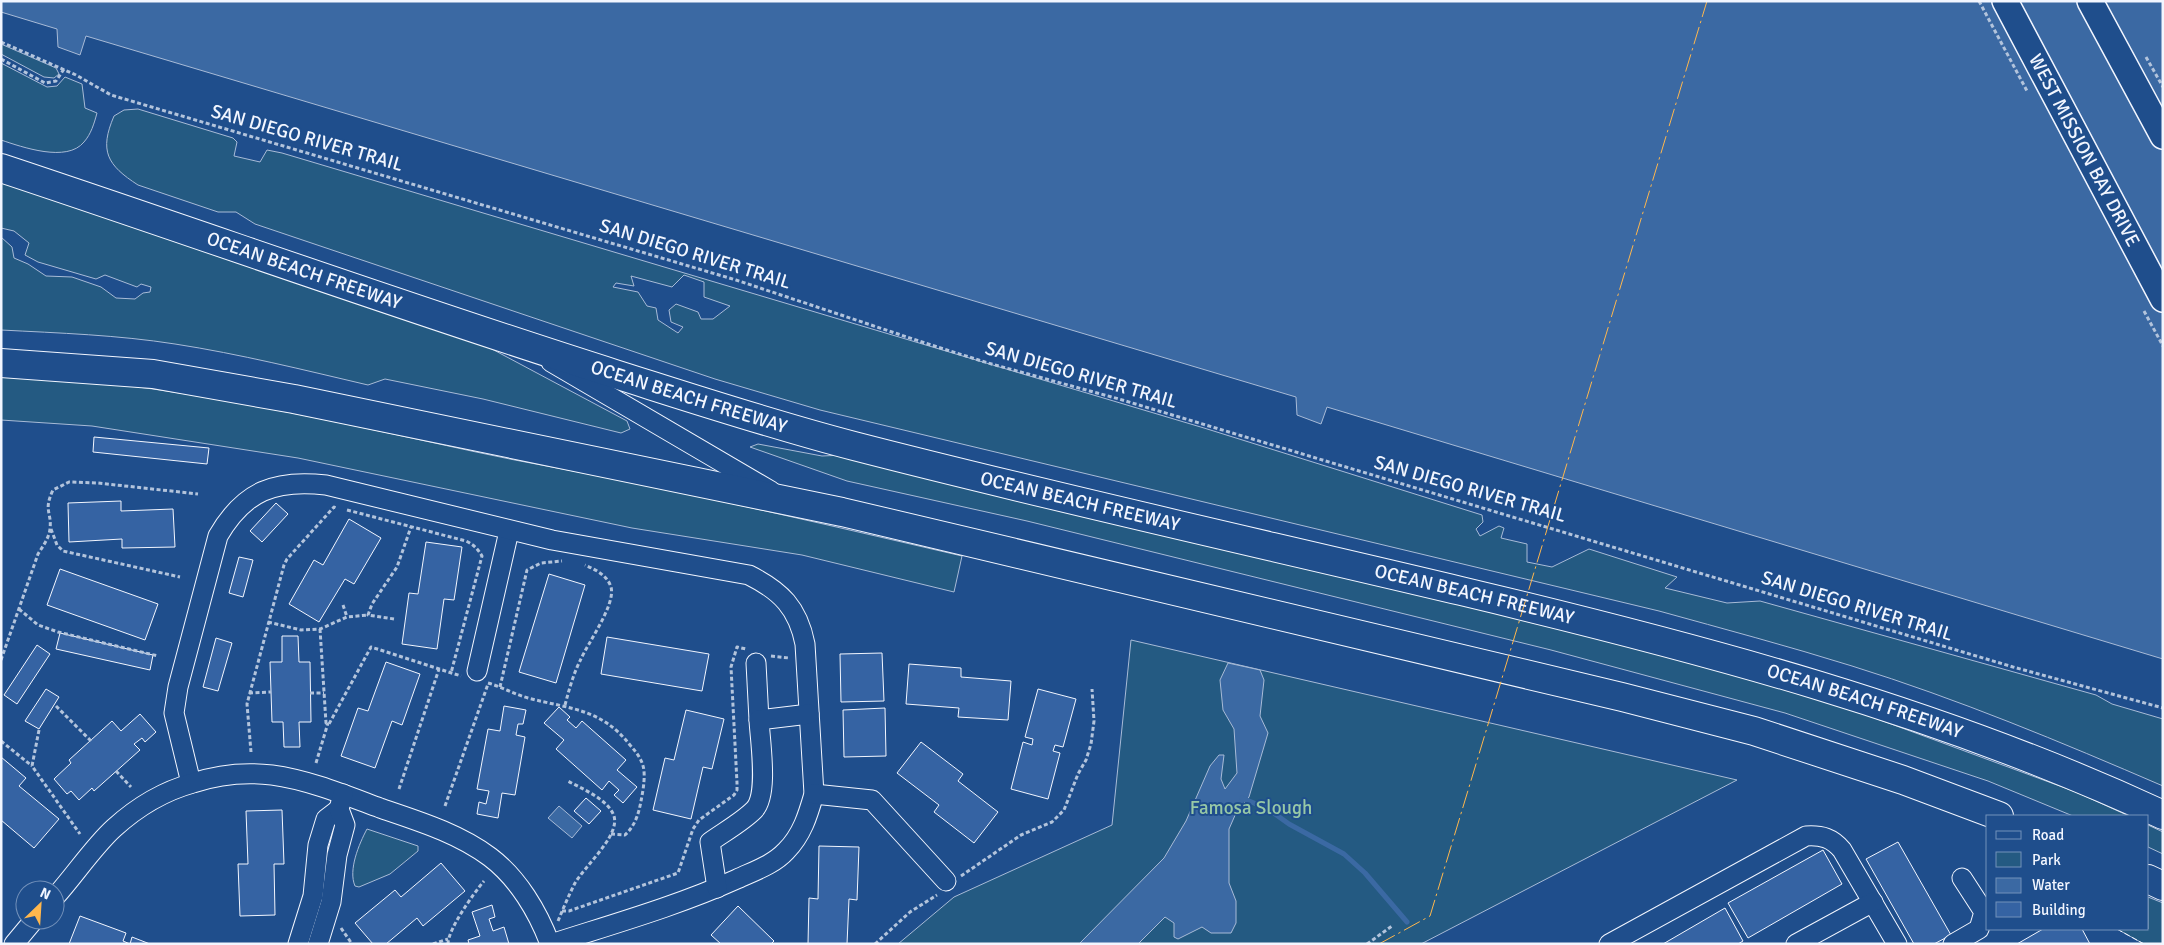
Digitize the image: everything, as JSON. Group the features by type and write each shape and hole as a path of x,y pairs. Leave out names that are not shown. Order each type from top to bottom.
{"highway":[{"name":"OCEAN BEACH FREEWAY","path":"1,168 517,343 720,407 850,445 1546,611 1705,651 1857,698 1994,745 2129,799 2163,815"},
{"path":"1,363 153,374 294,399 786,500 988,546 1669,709 1763,734 1903,780 1996,815"},
{"path":"2149,879 2163,886"}],"main road":[{"name":"WEST MISSION BAY DRIVE","path":"2005,1 2163,298"},
{"path":"2090,1 2163,136"}],"street":[{"path":"517,343 786,500"},
{"path":"65,885 114,828 149,802 191,783 237,775 271,775 310,783 341,802 417,819 468,842 491,858 512,877 552,938 668,906 717,888 771,864 786,852 797,839 807,817 814,794 801,624 778,593 764,582 749,575 510,531 326,485 304,482 283,485 262,492 245,501 229,517 218,536 178,687 174,713 191,783"},
{"path":"478,678 510,531"},
{"path":"717,888 710,842 755,810 761,800 756,655"},
{"path":"759,720 808,714"},
{"path":"814,794 872,800 949,884"},
{"path":"298,944 313,896 318,845 326,819 341,802"},
{"path":"318,944 332,902 337,855 345,825 341,802"},
{"path":"1608,944 1806,836 1826,837 1836,843 1897,944"},
{"path":"1953,944 1979,929 1984,912 1962,878"},
{"path":"1796,944 1873,902"},
{"path":"14,944 26,930"}],"path":[{"name":"SAN DIEGO RIVER TRAIL","path":"1,42 64,69 111,95 736,280 988,363 1119,399 2013,667 2163,708"},
{"path":"1,59 45,83 56,81 64,69"},
{"path":"180,578 63,551 57,545 50,528 47,509 53,490 69,482 98,483 198,494"},
{"path":"251,752 247,704 249,692 287,559 334,507 466,541 475,545 482,556 451,673"},
{"path":"368,615 372,604 397,567 410,527"},
{"path":"1,660 38,554 46,542 50,528"},
{"path":"500,687 527,570 541,563 564,562"},
{"path":"565,705 579,662 602,620 612,593 611,586 605,577 598,571 580,564"},
{"path":"343,605 348,616"},
{"path":"19,609 38,625 58,632 158,656"},
{"path":"268,622 302,630 320,629 348,616 368,615 394,619"},
{"path":"320,629 328,723"},
{"path":"316,762 328,723 372,647 439,670 478,678 524,697 565,705 607,721 624,737 642,759 645,772 638,815 633,828 625,835 611,834"},
{"path":"562,910 569,911 678,874 690,838 699,820 734,795 737,790 731,667 737,647 756,655 805,658"},
{"path":"399,789 439,670"},
{"path":"445,806 478,678"},
{"path":"875,944 910,912 949,884 1021,835 1052,822 1064,810 1091,744 1094,721 1092,689"},
{"path":"249,692 271,692"},
{"path":"310,693 324,693"},
{"path":"56,706 91,740"},
{"path":"32,766 39,730"},
{"path":"1,741 32,766 80,834"},
{"path":"116,771 131,787"},
{"path":"552,938 562,910 580,875 611,834 614,824 614,816 608,807 596,797 568,781"},
{"path":"448,944 448,939 472,896 484,881"},
{"path":"1367,944 1392,926"},
{"path":"341,928 352,944"},
{"path":"433,944 448,939"}],"green space":[{"path":"1,44 56,68 59,74 54,78 44,77 1,54"},
{"path":"1,63 47,87 57,86 65,77 82,84 85,108 97,113 84,142 67,152 44,152 1,140"},
{"path":"138,109 233,138 237,142 234,156 260,162 267,150 282,153 1204,428 1482,515 1483,522 1476,529 1480,536 1499,526 1504,528 1501,538 1527,544 1527,562 1552,567 1589,549 1677,577 1665,588 1727,603 1760,601 2096,695 2112,704 2163,719 2163,786 2048,737 1931,692 1852,666 1756,638 1659,611 820,410 715,379 255,224 236,212 218,212 138,185 127,178 113,164 107,148 109,128 114,116 124,110","holes":["684,275 704,282 704,297 730,306 713,319 701,319 698,312 676,304 669,310 671,322 683,327 678,333 658,320 656,308 647,306 638,292 613,287 616,283 634,286 631,276 672,287"]},
{"path":"1,181 490,348 627,421 630,429 621,433 483,399 385,379 368,385 248,357 175,344 110,336 1,330 1,237 12,247 14,258 28,264 46,276 72,277 101,287 116,298 135,299 143,293 150,292 151,287 141,284 137,287 105,275 96,279 38,262 25,255 29,243 14,231 1,228"},
{"path":"1,374 61,378 181,393 299,414 495,456 668,490 962,556 954,592 802,555 632,528 298,458 92,426 1,420"},
{"path":"758,444 822,456 844,455 1383,584 1771,682 2076,792 2127,815 2071,815 1988,781 1785,713 1551,650 1027,521 847,481 750,447"},
{"name":"Famosa Slough","path":"1131,640 1737,780 1421,944 898,944 954,897 1112,825"},
{"path":"2149,825 2163,832 2163,854 2149,847"},
{"path":"367,829 418,846 418,851 390,874 359,887 355,886 353,872 358,849"},
{"path":"2149,897 2163,903 2163,944 2144,944 2119,930 2149,930"}],"water":[{"path":"1,1 2163,1 2163,659 1327,407 1321,424 1297,415 1296,397 86,36 80,55 58,47 57,29 1,12"},
{"path":"1228,663 1260,670 1264,680 1260,716 1268,733 1249,797 1236,813 1229,829 1229,883 1236,901 1236,923 1231,933 1211,933 1202,927 1178,939 1174,937 1174,923 1165,917 1138,944 1079,944 1164,858 1186,821 1210,766 1219,755 1224,755 1221,779 1225,789 1237,773 1234,729 1223,710 1220,680"},
{"path":"559,806 582,826 572,838 548,818"}],"building":[{"path":"94,437 209,448 207,464 93,452"},
{"path":"121,501 121,511 173,509 175,547 122,548 122,539 69,542 68,503"},
{"path":"276,503 288,514 262,542 250,531"},
{"path":"349,519 381,538 354,584 345,579 319,622 289,604 314,560 323,565"},
{"path":"426,542 462,547 454,600 444,599 437,649 402,644 409,593 418,594"},
{"path":"239,557 253,560 243,597 229,593"},
{"path":"60,569 158,604 145,640 47,605"},
{"path":"549,574 585,585 556,683 519,672"},
{"path":"60,633 153,655 150,670 56,649"},
{"path":"282,636 298,636 299,662 310,662 311,722 299,722 300,747 284,747 283,722 272,722 270,662 282,662"},
{"path":"607,637 709,654 702,691 601,674"},
{"path":"216,638 232,643 218,691 203,687"},
{"path":"37,645 50,654 17,704 4,695"},
{"path":"882,653 884,701 841,702 840,654"},
{"path":"386,662 420,674 402,725 392,721 375,768 341,756 358,708 368,711"},
{"path":"909,664 961,668 961,677 1011,681 1008,720 958,717 959,708 906,704"},
{"path":"46,689 59,697 39,729 25,721"},
{"path":"1038,689 1076,699 1063,747 1055,745 1053,751 1060,753 1048,799 1011,789 1023,742 1032,745 1033,739 1025,737"},
{"path":"504,706 526,710 523,724 518,724 516,735 525,737 515,795 502,793 498,818 477,814 479,802 486,804 489,791 477,789 488,729 500,731"},
{"path":"559,707 570,717 567,720 576,728 582,721 626,760 617,770 637,787 623,803 614,795 619,790 609,781 602,790 556,749 564,740 544,723"},
{"path":"885,708 886,756 844,757 843,710"},
{"path":"686,710 724,719 712,769 703,767 691,819 653,810 665,758 674,760"},
{"path":"140,714 156,732 145,742 142,738 134,744 140,750 94,791 92,788 79,800 71,791 67,794 54,779 71,763 69,760 112,721 121,731"},
{"path":"921,742 963,774 958,781 998,812 974,843 934,812 939,805 897,773"},
{"path":"1,757 26,778 19,786 59,819 34,848 1,820"},
{"path":"586,798 601,811 589,824 574,811"},
{"path":"282,810 284,864 274,864 275,915 240,916 238,864 248,864 246,811"},
{"path":"1898,842 1951,935 1934,944 1914,944 1866,859"},
{"path":"819,846 859,847 857,900 849,899 847,944 808,944 809,898 818,899"},
{"path":"1823,850 1842,884 1748,938 1728,903"},
{"path":"441,863 465,891 423,926 417,918 386,944 373,944 355,923 395,890 401,897"},
{"path":"492,905 495,917 489,919 493,931 504,927 509,944 469,944 468,940 480,936 472,912"},
{"path":"738,906 774,941 771,944 721,944 711,935"},
{"path":"1725,908 1743,941 1738,944 1663,944"},
{"path":"80,916 126,933 123,941 130,944 69,944"},
{"path":"2041,930 2083,930 2090,944 2017,944"},
{"path":"132,937 150,944 130,944"}],"waterway":[{"path":"1242,798 1268,809 1289,824 1344,854 1365,873 1407,922"}],"fence":[{"path":"2119,930 2144,944"}],"power":[{"path":"1379,944 1430,916 1707,1"}]}
